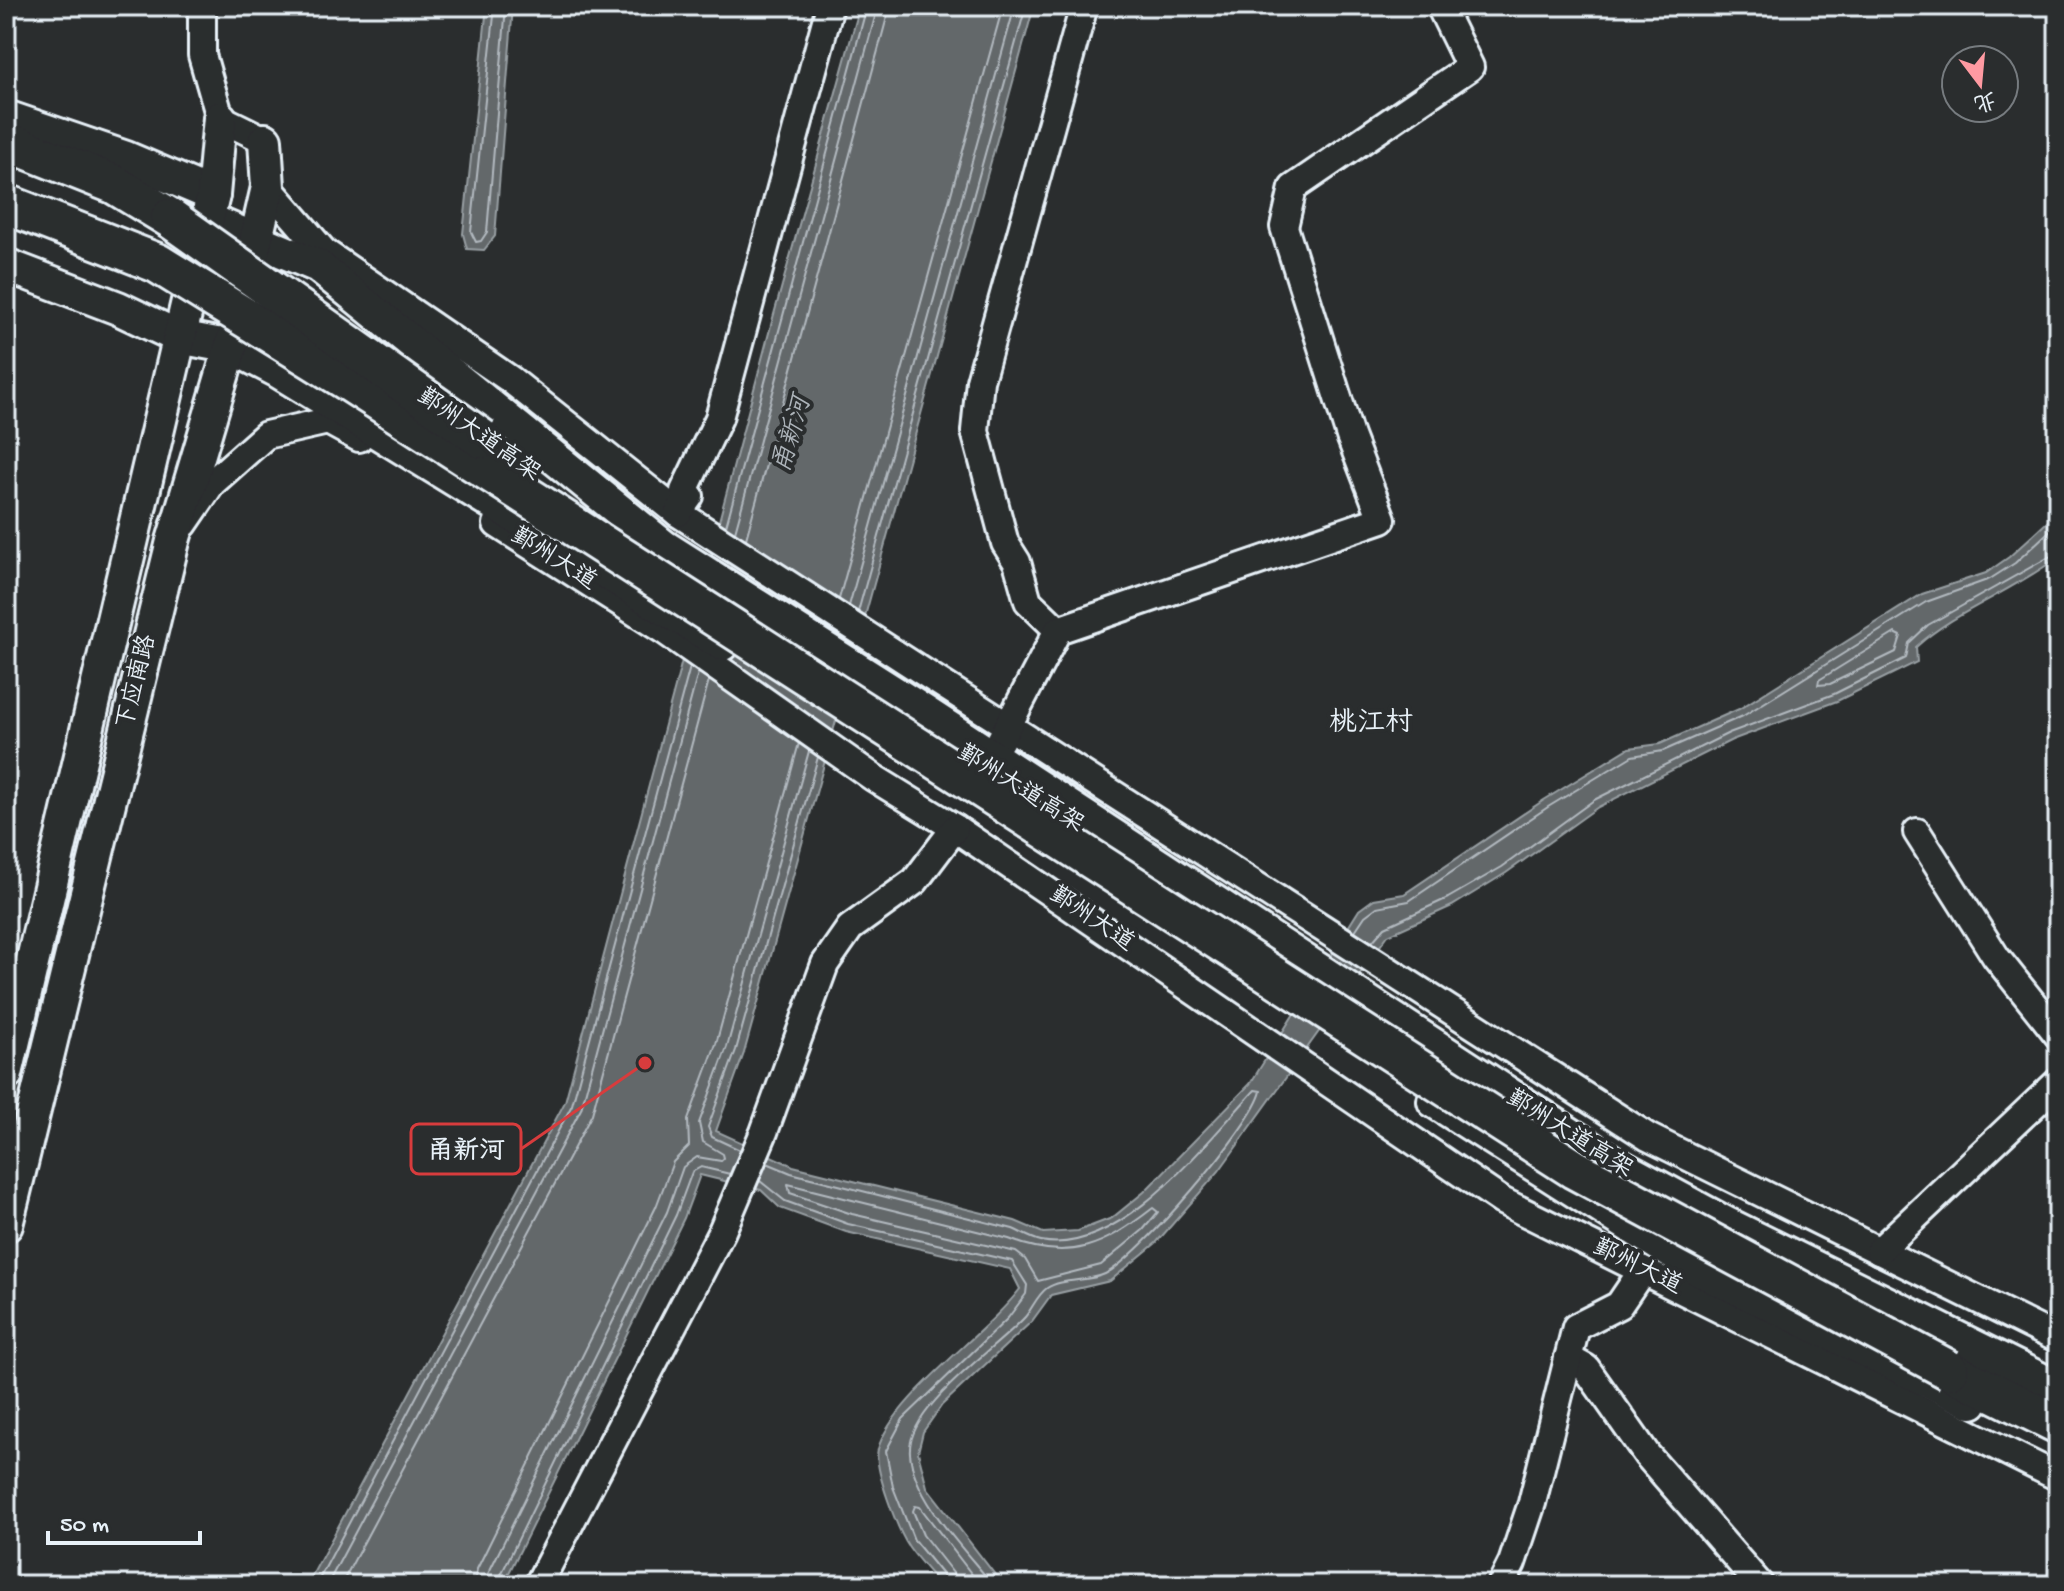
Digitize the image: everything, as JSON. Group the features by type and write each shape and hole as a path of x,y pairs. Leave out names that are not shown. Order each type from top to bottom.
{"highway":[{"name":"鄞州大道高架","path":"6,141 114,184 170,218 655,561 1745,1245 2058,1402"},
{"name":"鄞州大道高架","path":"6,204 157,263 209,295 351,383 1574,1169 1949,1370 2058,1424"}],"main road":[{"path":"6,117 126,158 210,207 256,241 318,266 663,546 992,755 1614,1163 1725,1223 2058,1388"},
{"name":"下应南路","path":"6,1074 210,207 220,118"},
{"name":"下应南路","path":"6,1225 173,541 232,347 268,187 265,140"},
{"name":"鄞州大道","path":"6,265 118,308 179,337 232,347 278,371 664,618 891,749 1701,1271 2058,1443"}],"street":[{"path":"202,6 202,55 220,118 265,140"},
{"path":"678,513 690,496 684,491 719,418 830,6"},
{"path":"1058,630 1028,601 1017,562 1005,543 975,431 980,381 1084,6"},
{"path":"992,755 1058,630 1382,519 1350,436 1284,227 1293,188 1470,67 1440,6"},
{"path":"268,187 324,252 511,380 678,513 922,671 1648,1137 2058,1339"},
{"name":"鄞州大道","path":"173,541 212,483 266,435 328,421 664,618 874,778 955,828 1502,1201 2058,1477"},
{"path":"538,1585 722,1231 764,1132 825,964 850,928 915,881 955,828"},
{"path":"1917,832 1996,957 2058,1035"},
{"path":"1879,1251 2058,1082"},
{"path":"1501,1585 1512,1563 1532,1503 1576,1327 1619,1305 1642,1271"},
{"path":"1568,1358 1586,1368 1647,1455 1760,1585"}],"water":[{"path":"487,6 513,6 495,236 484,250 467,249 463,234"},
{"path":"860,6 1034,6 744,1053 716,1131 793,1166 1015,1221 1043,1233 1078,1231 1112,1218 1144,1192 1250,1084 1359,910 1374,899 1404,894 1544,800 1629,748 1660,744 1739,709 1922,594 1986,573 2009,557 2058,512 2058,557 1931,634 1916,647 1917,662 1837,701 1732,740 1598,807 1506,873 1452,906 1388,935 1219,1171 1156,1243 1110,1281 1051,1295 1032,1321 942,1405 923,1432 918,1452 927,1487 1003,1585 940,1585 904,1539 888,1499 877,1458 887,1429 901,1409 1020,1289 1010,1269 846,1232 780,1208 761,1190 700,1175 684,1218 503,1585 307,1585 565,1102 771,325"}],"place":[{"name":"甬新河","path":"645,1063"}],"district":[{"name":"桃江村","path":"1371,724"}]}
